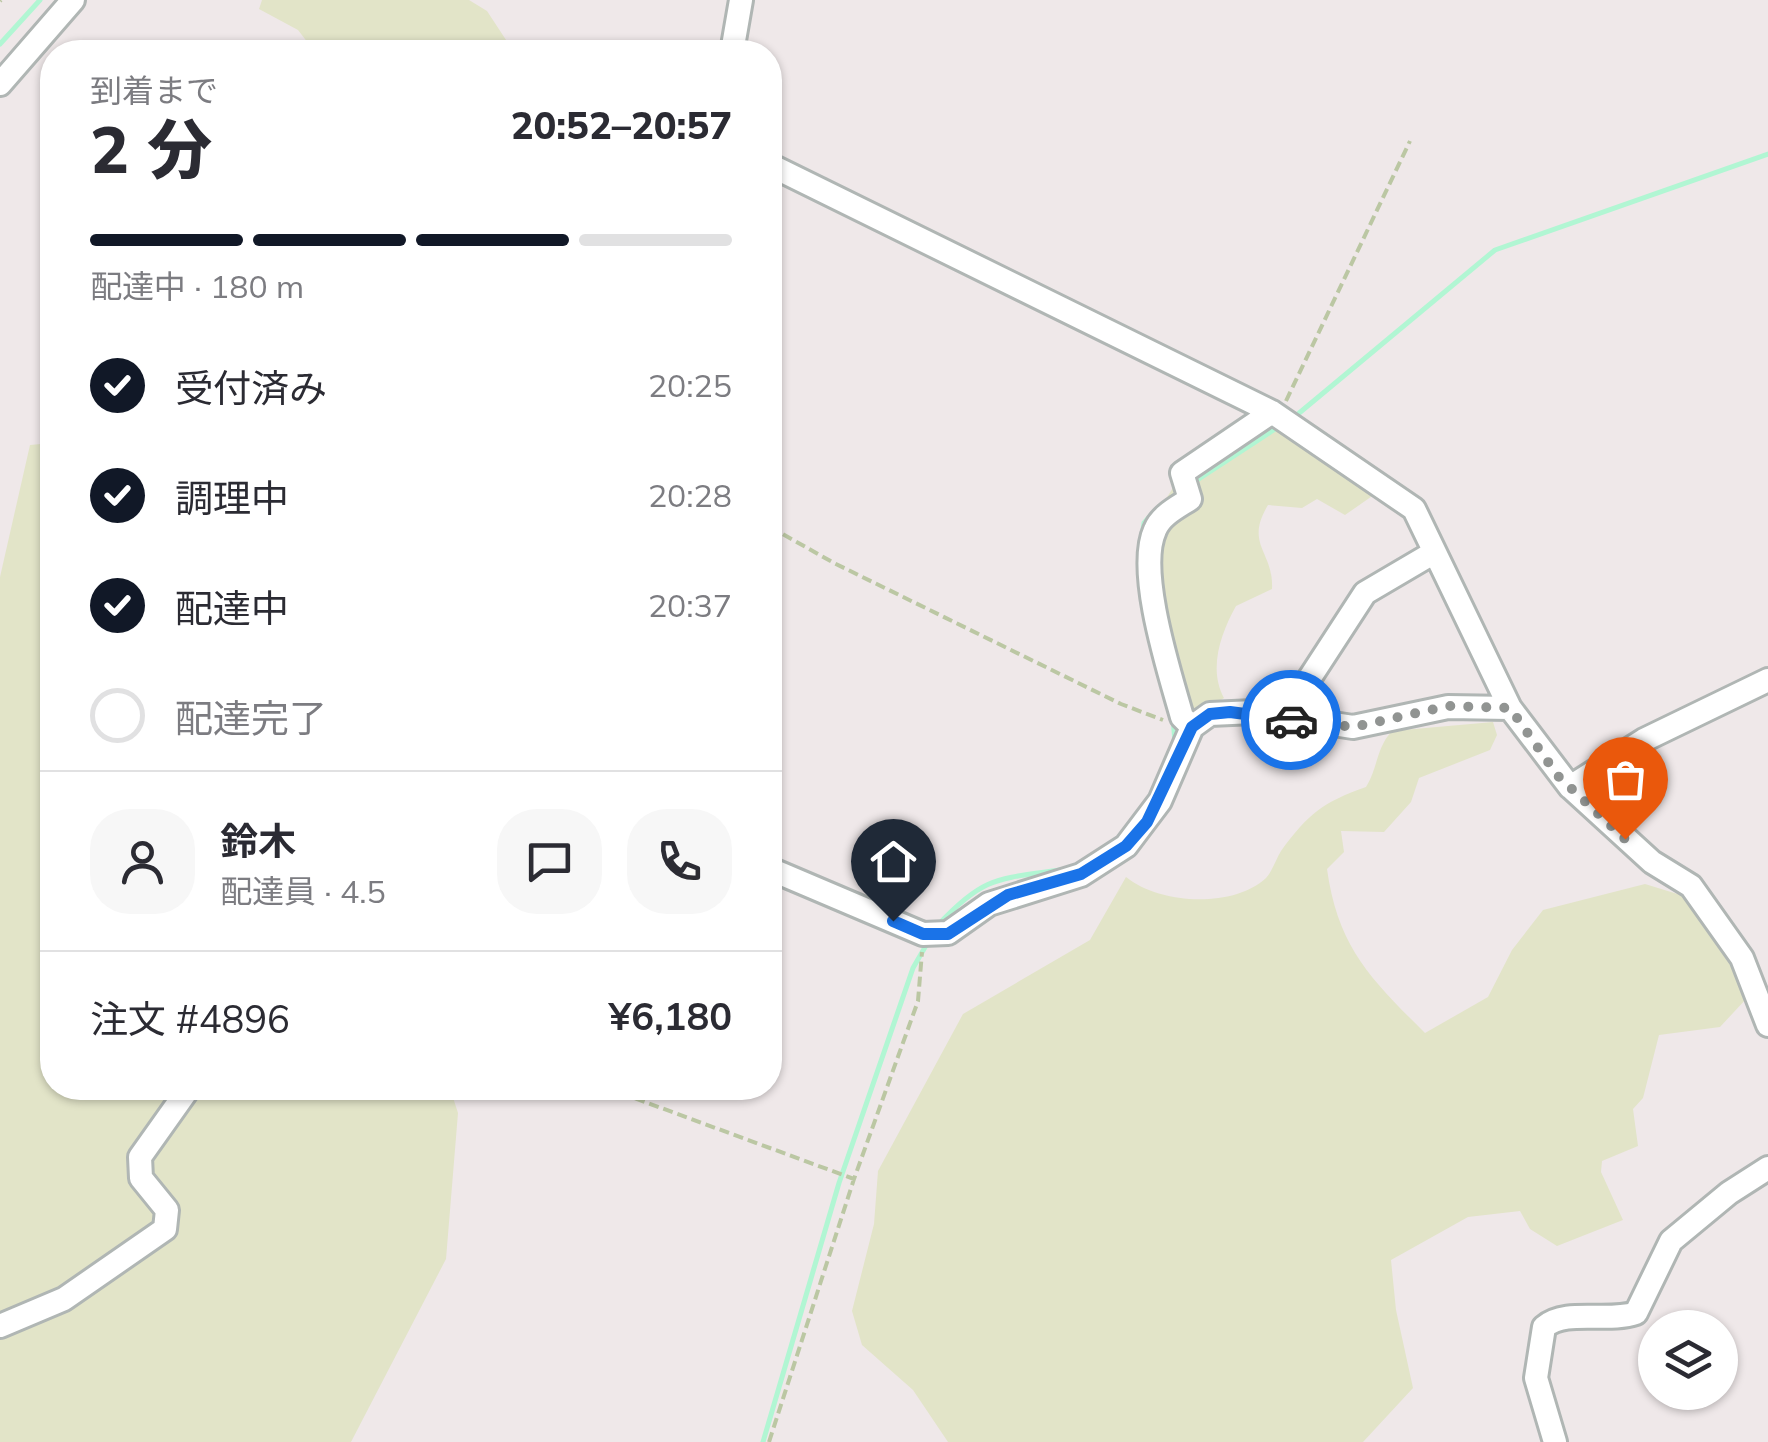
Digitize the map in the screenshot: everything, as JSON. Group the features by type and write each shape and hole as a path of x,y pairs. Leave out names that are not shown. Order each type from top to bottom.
{"street":[{"path":"0,84 73,0"},
{"path":"734,40 741,0"},
{"path":"782,171 1275,416 1414,510 1510,708 1570,787 1652,862 1691,886 1742,958 1768,1025"},
{"path":"1192,727 1182,718 1158,616 1149,564 1154,530 1167,514 1190,499 1182,472 1275,416"},
{"path":"1283,719 1365,593 1434,553"},
{"path":"1570,787 1644,740 1768,680"},
{"path":"782,875 923,934 948,934 989,904 1081,874 1126,846 1160,800 1192,727 1210,714 1230,712 1354,727 1448,706 1510,708"},
{"path":"0,1326 64,1298 165,1229 167,1210 142,1178 140,1157 180,1100"},
{"path":"1556,1442 1536,1378 1544,1327 1554,1319 1622,1318 1636,1313 1671,1240 1729,1193 1768,1168"}],"path":[{"path":"1275,416 1410,141"},
{"path":"782,533 834,563 1158,721"},
{"path":"769,1442 854,1179 918,1001 923,934"},
{"path":"640,1100 854,1179"}],"green space":[{"path":"262,0 469,0 487,11 506,40 306,40 298,30 259,9"},
{"path":"1267,423 1338,463 1378,492 1345,515 1317,499 1302,508 1268,505 1261,519 1259,539 1269,565 1272,589 1236,606 1218,651 1217,675 1224,698 1192,718 1183,697 1155,568 1155,516 1178,480"},
{"path":"40,444 40,1100 454,1100 458,1113 446,1259 351,1442 0,1442 0,577 30,445"},
{"path":"1493,722 1497,735 1490,750 1419,778 1411,802 1384,832 1341,831 1344,852 1327,869 1332,897 1360,960 1388,996 1425,1033 1488,997 1512,950 1543,910 1645,884 1684,896 1724,942 1747,998 1720,1027 1659,1035 1643,1098 1633,1109 1638,1146 1602,1161 1601,1172 1623,1220 1557,1246 1530,1229 1520,1211 1468,1217 1391,1260 1396,1310 1413,1388 1363,1442 948,1442 913,1390 862,1345 852,1311 874,1224 878,1171 963,1014 1090,940 1126,877 1157,893 1196,899 1234,895 1252,888 1268,875 1281,851 1308,818 1338,798 1366,787 1392,731"}],"waterway":[{"path":"0,44 40,0"},
{"path":"1292,419 1495,250 1768,154"},
{"path":"1191,484 1278,427"},
{"path":"1159,507 1182,490"},
{"path":"1142,536 1144,523 1151,515"},
{"path":"1173,718 1175,742"},
{"path":"939,924 968,897 993,882 1060,870"},
{"path":"763,1442 839,1183 913,968 928,942"}],"way so far":[{"path":"1291,720 1354,727 1448,706 1510,708 1558,776 1625,839"}],"route":[{"path":"893,921 923,934 948,934 1008,895 1081,874 1126,846 1147,822 1192,727 1210,714 1230,712 1254,712 1291,720"}]}
